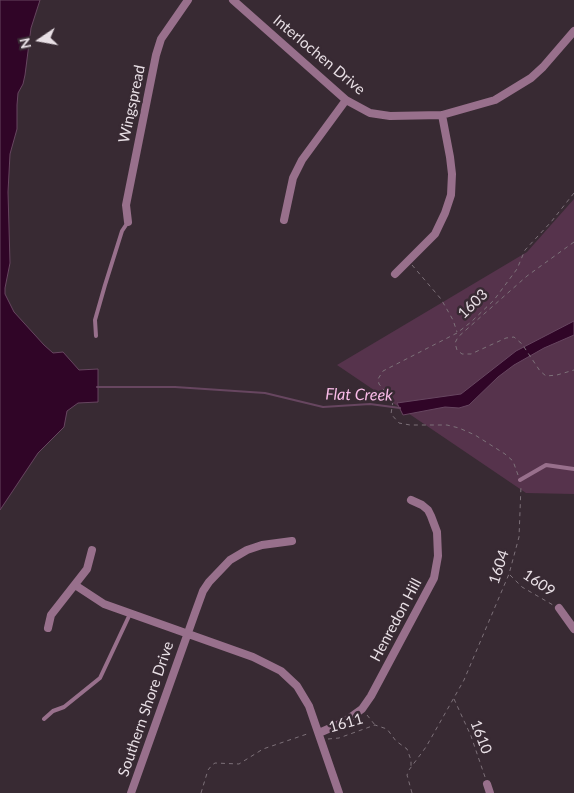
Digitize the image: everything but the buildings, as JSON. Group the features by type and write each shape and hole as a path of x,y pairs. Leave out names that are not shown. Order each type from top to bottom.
{"street":[{"name":"Wingspread","path":"128,222 126,205 156,55 161,39 188,0"},
{"name":"Interlochen Drive","path":"234,0 346,100 361,109 380,115 442,115 496,100 518,87 543,67 574,31"},
{"path":"284,220 293,178 298,167 346,100"},
{"path":"394,274 434,234 445,214 451,195 452,174 442,115"},
{"name":"Henredon Hill","path":"319,735 344,722 362,709 371,696 434,578 437,566 438,544 434,523 428,510 410,500"},
{"name":"Southern Shore Drive","path":"131,793 203,591 221,567 237,555 256,547 292,541"},
{"path":"48,628 51,615 87,569 92,550"},
{"path":"74,585 94,599 130,614 264,662 282,671 304,696 339,793"},
{"path":"559,608 574,629"},
{"path":"487,784 490,793"}],"lane":[{"path":"96,336 96,320 105,285 122,231 128,222"},
{"path":"520,480 546,465 574,469"},
{"path":"44,719 53,711 64,707 100,678 130,614"}],"path":[{"name":"1603","path":"391,414 393,401 379,384 378,379 383,371 457,333 471,322 494,300 517,269 525,250 574,193"},
{"path":"574,242 527,276 464,332 455,343 457,350 462,354 471,354 506,338 514,337 522,344 546,376 557,376 574,370"},
{"path":"408,261 441,299 453,320 457,333"},
{"name":"1604","path":"391,414 399,423 410,425 447,425 475,435 513,461 520,480 519,537 509,574 471,664 426,747 411,767"},
{"name":"1609","path":"509,574 522,587 559,608"},
{"name":"1610","path":"453,699 471,736 487,784"},
{"name":"1611","path":"362,709 375,725 387,729 396,741 407,749 411,760 411,767"},
{"name":"1611","path":"201,793 208,770 215,763 239,764 263,749 319,735 327,739 339,738 375,725"},
{"path":"411,767 407,775 412,793"}],"shaded area":[{"path":"0,0 40,0 31,28 23,84 18,93 17,129 10,154 8,192 10,263 5,294 14,312 53,353 63,352 79,370 98,369 98,402 78,403 67,411 64,427 38,453 0,510"},
{"name":"Flat Creek","path":"574,199 574,494 526,493 337,365 527,252"},
{"path":"574,321 574,335 544,348 514,365 498,377 469,405 459,408 445,407 403,415 397,403 461,394 516,351"}],"waterway":[{"name":"Flat Creek","path":"97,387 175,387 265,393 323,407 370,404 400,408"}]}
